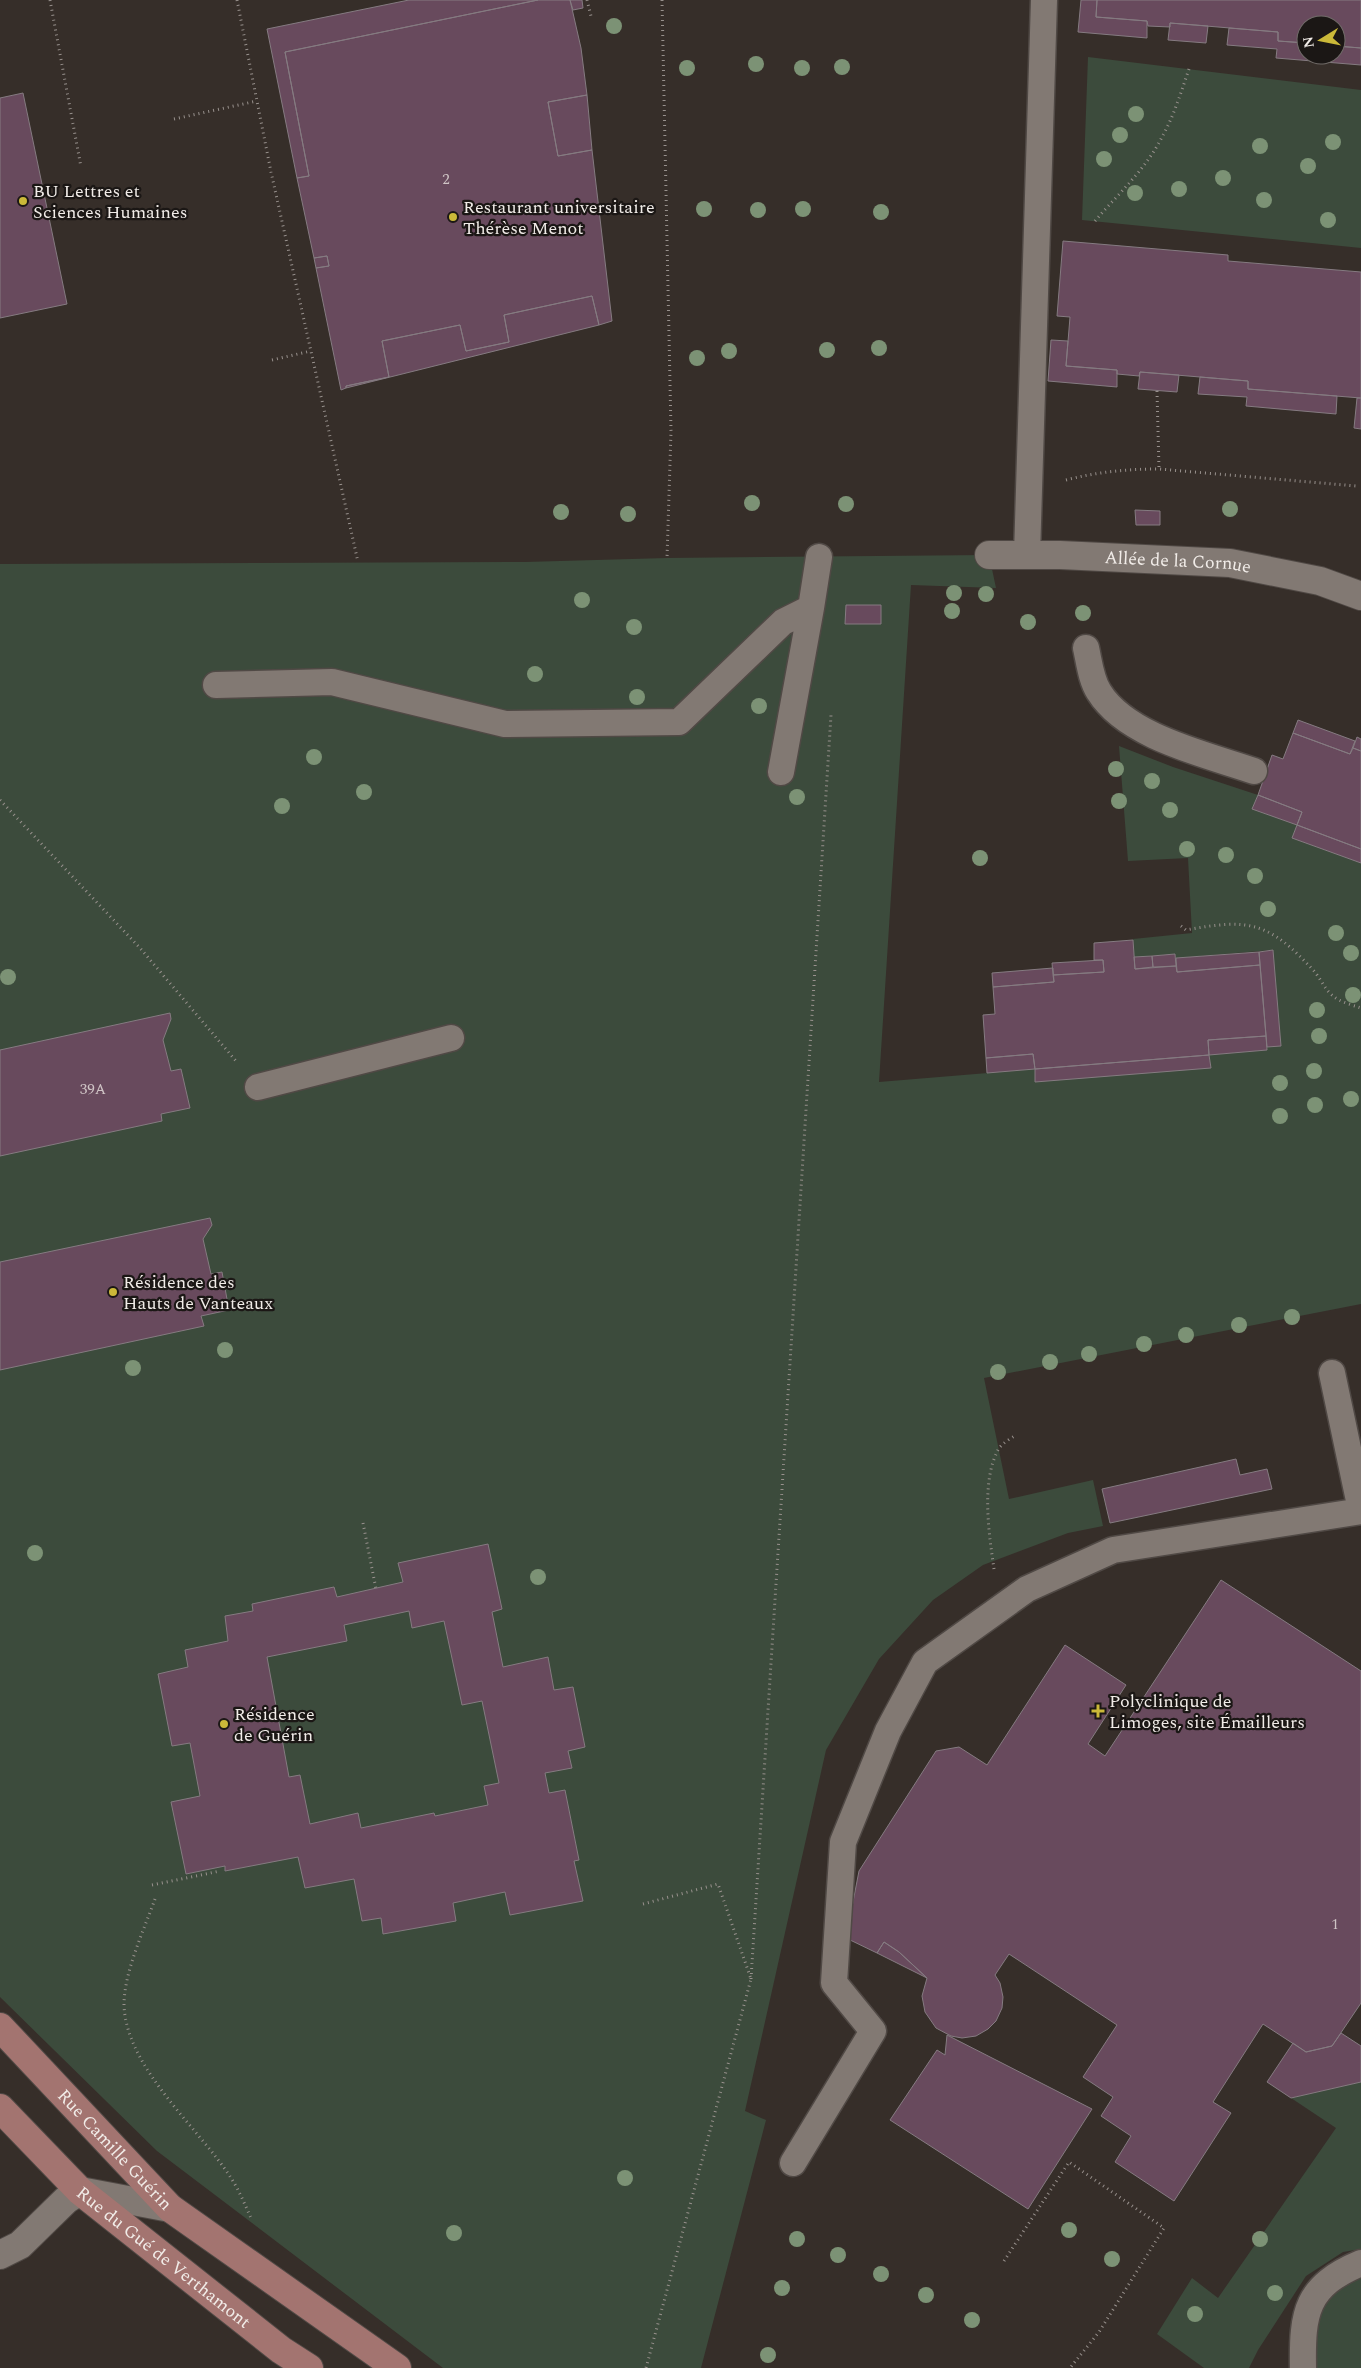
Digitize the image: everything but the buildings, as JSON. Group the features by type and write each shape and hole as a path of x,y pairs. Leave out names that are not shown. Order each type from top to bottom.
{"main road":[{"name":"Rue Camille Guérin","path":"0,2027 170,2208"},
{"path":"0,2108 80,2190"},
{"name":"Rue du Gué de Verthamont","path":"80,2190 281,2350 309,2368"},
{"path":"170,2208 397,2368"}],"street":[{"name":"Allée de la Cornue","path":"989,555 1230,563 1320,581 1361,596"},
{"name":"Rue Camille Guérin","path":"80,2190 170,2208"},
{"name":"Rue du Gué de Verthamont","path":"0,2255 20,2245 66,2200 80,2190"}],"lane":[{"path":"1027,555 1044,0"},
{"path":"781,772 819,557"},
{"path":"216,684 332,682 505,724 679,722 783,622 811,608"},
{"path":"1086,648 1098,691 1115,711 1143,732 1254,771"},
{"path":"258,1087 451,1038"},
{"path":"793,2163 873,2030 834,1983 843,1842 888,1731 925,1662 1027,1589 1113,1550 1361,1511 1332,1373"},
{"path":"1303,2368 1305,2314 1318,2292 1338,2273 1361,2263"}],"path":[{"path":"50,0 81,168"},
{"path":"237,0 270,172 358,562"},
{"path":"588,0 591,16"},
{"path":"662,0 671,431 667,558"},
{"path":"1095,221 1145,164 1162,138 1179,100 1189,69"},
{"path":"174,119 257,101"},
{"path":"272,360 311,351"},
{"path":"1157,390 1159,469"},
{"path":"1029,490 1090,474 1131,469 1159,469 1356,486"},
{"path":"646,2368 751,1979 832,707"},
{"path":"0,800 140,948 258,1087"},
{"path":"1180,926 1186,930 1237,923 1271,933 1290,945 1332,995 1361,1008"},
{"path":"998,1610 990,1541 988,1475 999,1448 1016,1435"},
{"path":"363,1523 376,1589"},
{"path":"152,1885 220,1871"},
{"path":"643,1904 718,1884 751,1979"},
{"path":"155,1899 128,1980 124,2005 132,2038 151,2075 231,2178 254,2223"},
{"path":"1004,2261 1069,2162 1164,2228 1099,2332 1070,2368"}],"green space":[{"path":"1088,57 1361,90 1361,248 1082,220"},
{"path":"989,555 996,588 911,585 879,1082 1035,1069 1035,1081 1211,1067 1209,1055 1266,1050 1267,1047 1281,1046 1273,950 1176,958 1175,954 1134,957 1133,939 1192,933 1188,858 1128,861 1119,746 1173,767 1258,795 1252,809 1297,825 1292,838 1361,863 1361,1304 984,1378 1009,1499 1093,1480 1103,1526 1068,1533 983,1565 933,1600 879,1659 826,1750 745,2111 766,2120 701,2368 443,2368 157,2151 0,1997 0,564 525,562 667,558"},
{"path":"1361,2082 1361,2249 1343,2252 1306,2276 1258,2350 1249,2368 1204,2368 1157,2334 1192,2278 1218,2298 1336,2128 1291,2098"},
{"path":"1361,2263 1361,2368 1303,2368 1318,2292"}],"place":[{"name":"BU Lettres et Sciences Humaines","path":"23,201"},
{"name":"Restaurant universitaire Thérèse Menot","path":"453,217"},
{"name":"Résidence des Hauts de Vanteaux","path":"113,1292"},
{"name":"Polyclinique de Limoges, site Émailleurs","path":"1098,1711"},
{"name":"Résidence de Guérin","path":"224,1724"}]}
